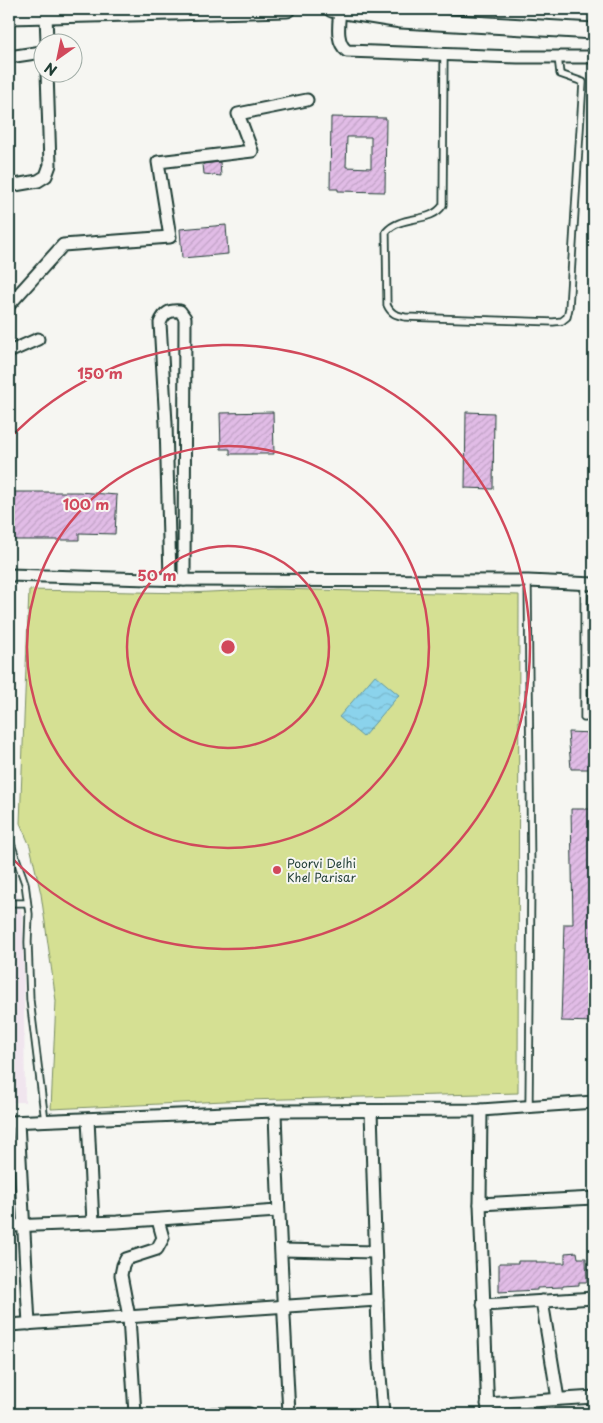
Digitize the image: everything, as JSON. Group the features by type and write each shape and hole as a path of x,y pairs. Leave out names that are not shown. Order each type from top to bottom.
{"main road":[{"path":"9,16 288,9"},
{"path":"332,9 401,20 594,31"}],"street":[{"path":"340,9 340,42 347,51 594,57"},
{"path":"46,15 47,32"},
{"path":"9,57 32,54"},
{"path":"9,186 38,181 46,176 50,164 48,82"},
{"path":"9,305 63,245 170,237 158,162 252,151 238,114 307,100"},
{"path":"170,579 166,423 160,323 164,314 172,310 180,312 185,318 184,580"},
{"path":"9,352 38,339"},
{"path":"9,575 184,580 528,581 589,584"},
{"path":"29,1324 23,1226 13,1122 275,1111 481,1110 594,1102"},
{"path":"481,1110 480,1204 488,1409 594,1397"},
{"path":"275,1111 278,1211 282,1250 289,1414"},
{"path":"371,1111 375,1252 383,1414"},
{"path":"88,1119 94,1223"},
{"path":"480,1204 594,1198"},
{"path":"9,1226 158,1220 278,1211"},
{"path":"135,1414 129,1318 121,1275 126,1259 157,1249 163,1238 158,1220"},
{"path":"282,1250 375,1252"},
{"path":"483,1305 594,1298"},
{"path":"9,1325 377,1300"},
{"path":"542,1301 558,1400"},
{"path":"212,1414 249,1414"}],"lane":[{"path":"444,54 443,205 439,212 431,216 392,225 386,232 387,305 395,315 405,317 532,322 562,321 567,317 583,82 560,74 558,57"},
{"path":"528,581 532,877 529,1107"},
{"path":"589,584 584,718 594,717"},
{"path":"9,838 25,882 30,1000 45,1121"},
{"path":"9,903 27,903"}],"shaded area":[{"path":"9,857 23,920 25,1102 9,1102"}],"green space":[{"name":"Poorvi Delhi Khel Parisar","path":"275,589 519,595 518,1093 246,1100 51,1109 56,1001 41,894 30,846 20,823 29,590 188,593"}],"water":[{"path":"375,675 399,695 363,737 339,717"}],"building":[{"path":"331,117 386,118 385,192 338,191 338,189 330,189","holes":["347,137 371,137 371,168 346,167"]},
{"path":"220,162 221,176 204,174 203,164"},
{"path":"226,225 228,254 182,258 180,229"},
{"path":"273,412 274,454 230,454 230,449 221,449 220,413"},
{"path":"466,412 494,413 493,489 465,488"},
{"path":"14,492 79,492 117,495 115,534 79,533 79,540 14,540"},
{"path":"568,732 594,733 594,769 571,769"},
{"path":"571,809 594,809 594,968 591,968 591,1004 594,1004 594,1022 561,1021 564,924 573,924"},
{"path":"577,1252 578,1258 586,1258 587,1282 579,1282 579,1285 563,1287 537,1288 537,1290 499,1292 499,1263 537,1261 537,1263 565,1263 565,1253"}],"place":[{"name":"Poorvi Delhi Khel Parisar","path":"277,870"}]}
